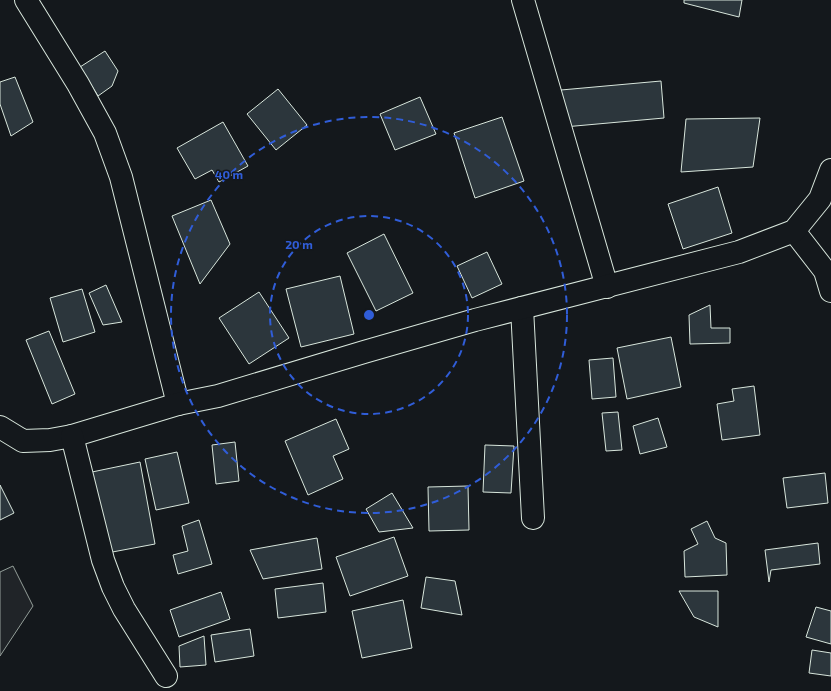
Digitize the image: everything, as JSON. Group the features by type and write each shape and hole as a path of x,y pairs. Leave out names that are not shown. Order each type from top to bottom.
{"street":[{"path":"26,0 78,84 105,133 121,177 178,404"},
{"path":"523,0 607,287"},
{"path":"0,427 23,441 50,440 72,436 178,404 218,396 475,320 739,252 794,231 820,199 831,170"},
{"path":"794,231 825,271 831,291"},
{"path":"522,308 533,518"},
{"path":"72,436 103,560 113,587 124,609 166,676"}],"shaded area":[{"path":"13,566 33,606 0,656 0,572"}],"building":[{"path":"684,0 742,0 739,17 684,3"},
{"path":"105,51 118,71 112,86 98,96 80,67"},
{"path":"15,77 33,122 11,136 0,104 0,82"},
{"path":"661,81 664,118 564,127 561,90"},
{"path":"278,89 307,125 276,150 247,114"},
{"path":"420,97 436,134 395,150 380,114"},
{"path":"502,117 524,181 475,198 454,133"},
{"path":"760,118 753,167 681,172 686,119"},
{"path":"223,122 248,166 219,182 212,170 195,179 177,148"},
{"path":"718,187 732,233 683,249 668,204"},
{"path":"211,200 230,244 200,284 172,216"},
{"path":"384,234 413,293 376,311 347,253"},
{"path":"487,252 502,284 472,298 457,266"},
{"path":"340,276 354,334 301,347 286,289"},
{"path":"106,285 122,322 103,325 89,293"},
{"path":"82,289 95,332 63,342 50,298"},
{"path":"259,292 289,338 249,364 219,318"},
{"path":"710,305 711,328 730,328 730,343 690,344 689,315"},
{"path":"49,331 75,394 52,404 26,340"},
{"path":"671,337 681,387 627,399 617,348"},
{"path":"613,358 616,397 592,399 589,360"},
{"path":"754,386 760,435 722,440 717,404 734,401 732,389"},
{"path":"618,412 622,450 606,451 602,413"},
{"path":"658,418 667,447 640,454 633,426"},
{"path":"336,419 349,449 333,456 343,479 308,495 285,441"},
{"path":"235,442 239,481 216,484 212,445"},
{"path":"485,445 514,446 511,493 483,492"},
{"path":"177,452 189,503 156,510 145,459"},
{"path":"140,462 155,544 107,553 92,472"},
{"path":"825,473 828,503 787,508 783,478"},
{"path":"0,485 14,513 0,520"},
{"path":"468,486 469,530 429,531 428,487"},
{"path":"392,493 413,528 379,532 366,509"},
{"path":"199,520 212,564 178,574 173,555 188,551 182,526"},
{"path":"707,521 715,538 726,543 727,575 685,577 684,551 698,544 691,529"},
{"path":"394,537 408,576 350,596 336,557"},
{"path":"317,538 322,569 263,579 250,550"},
{"path":"818,543 820,564 771,570 769,582 765,550"},
{"path":"426,577 455,581 462,615 421,608"},
{"path":"323,583 326,612 278,618 275,589"},
{"path":"679,591 718,591 718,627 694,617"},
{"path":"221,592 230,619 179,637 170,610"},
{"path":"403,600 412,648 362,658 352,611"},
{"path":"816,607 831,611 831,644 806,637"},
{"path":"250,629 254,656 215,662 211,635"},
{"path":"204,636 206,665 180,667 179,646"},
{"path":"812,650 831,653 831,676 809,673"}]}
